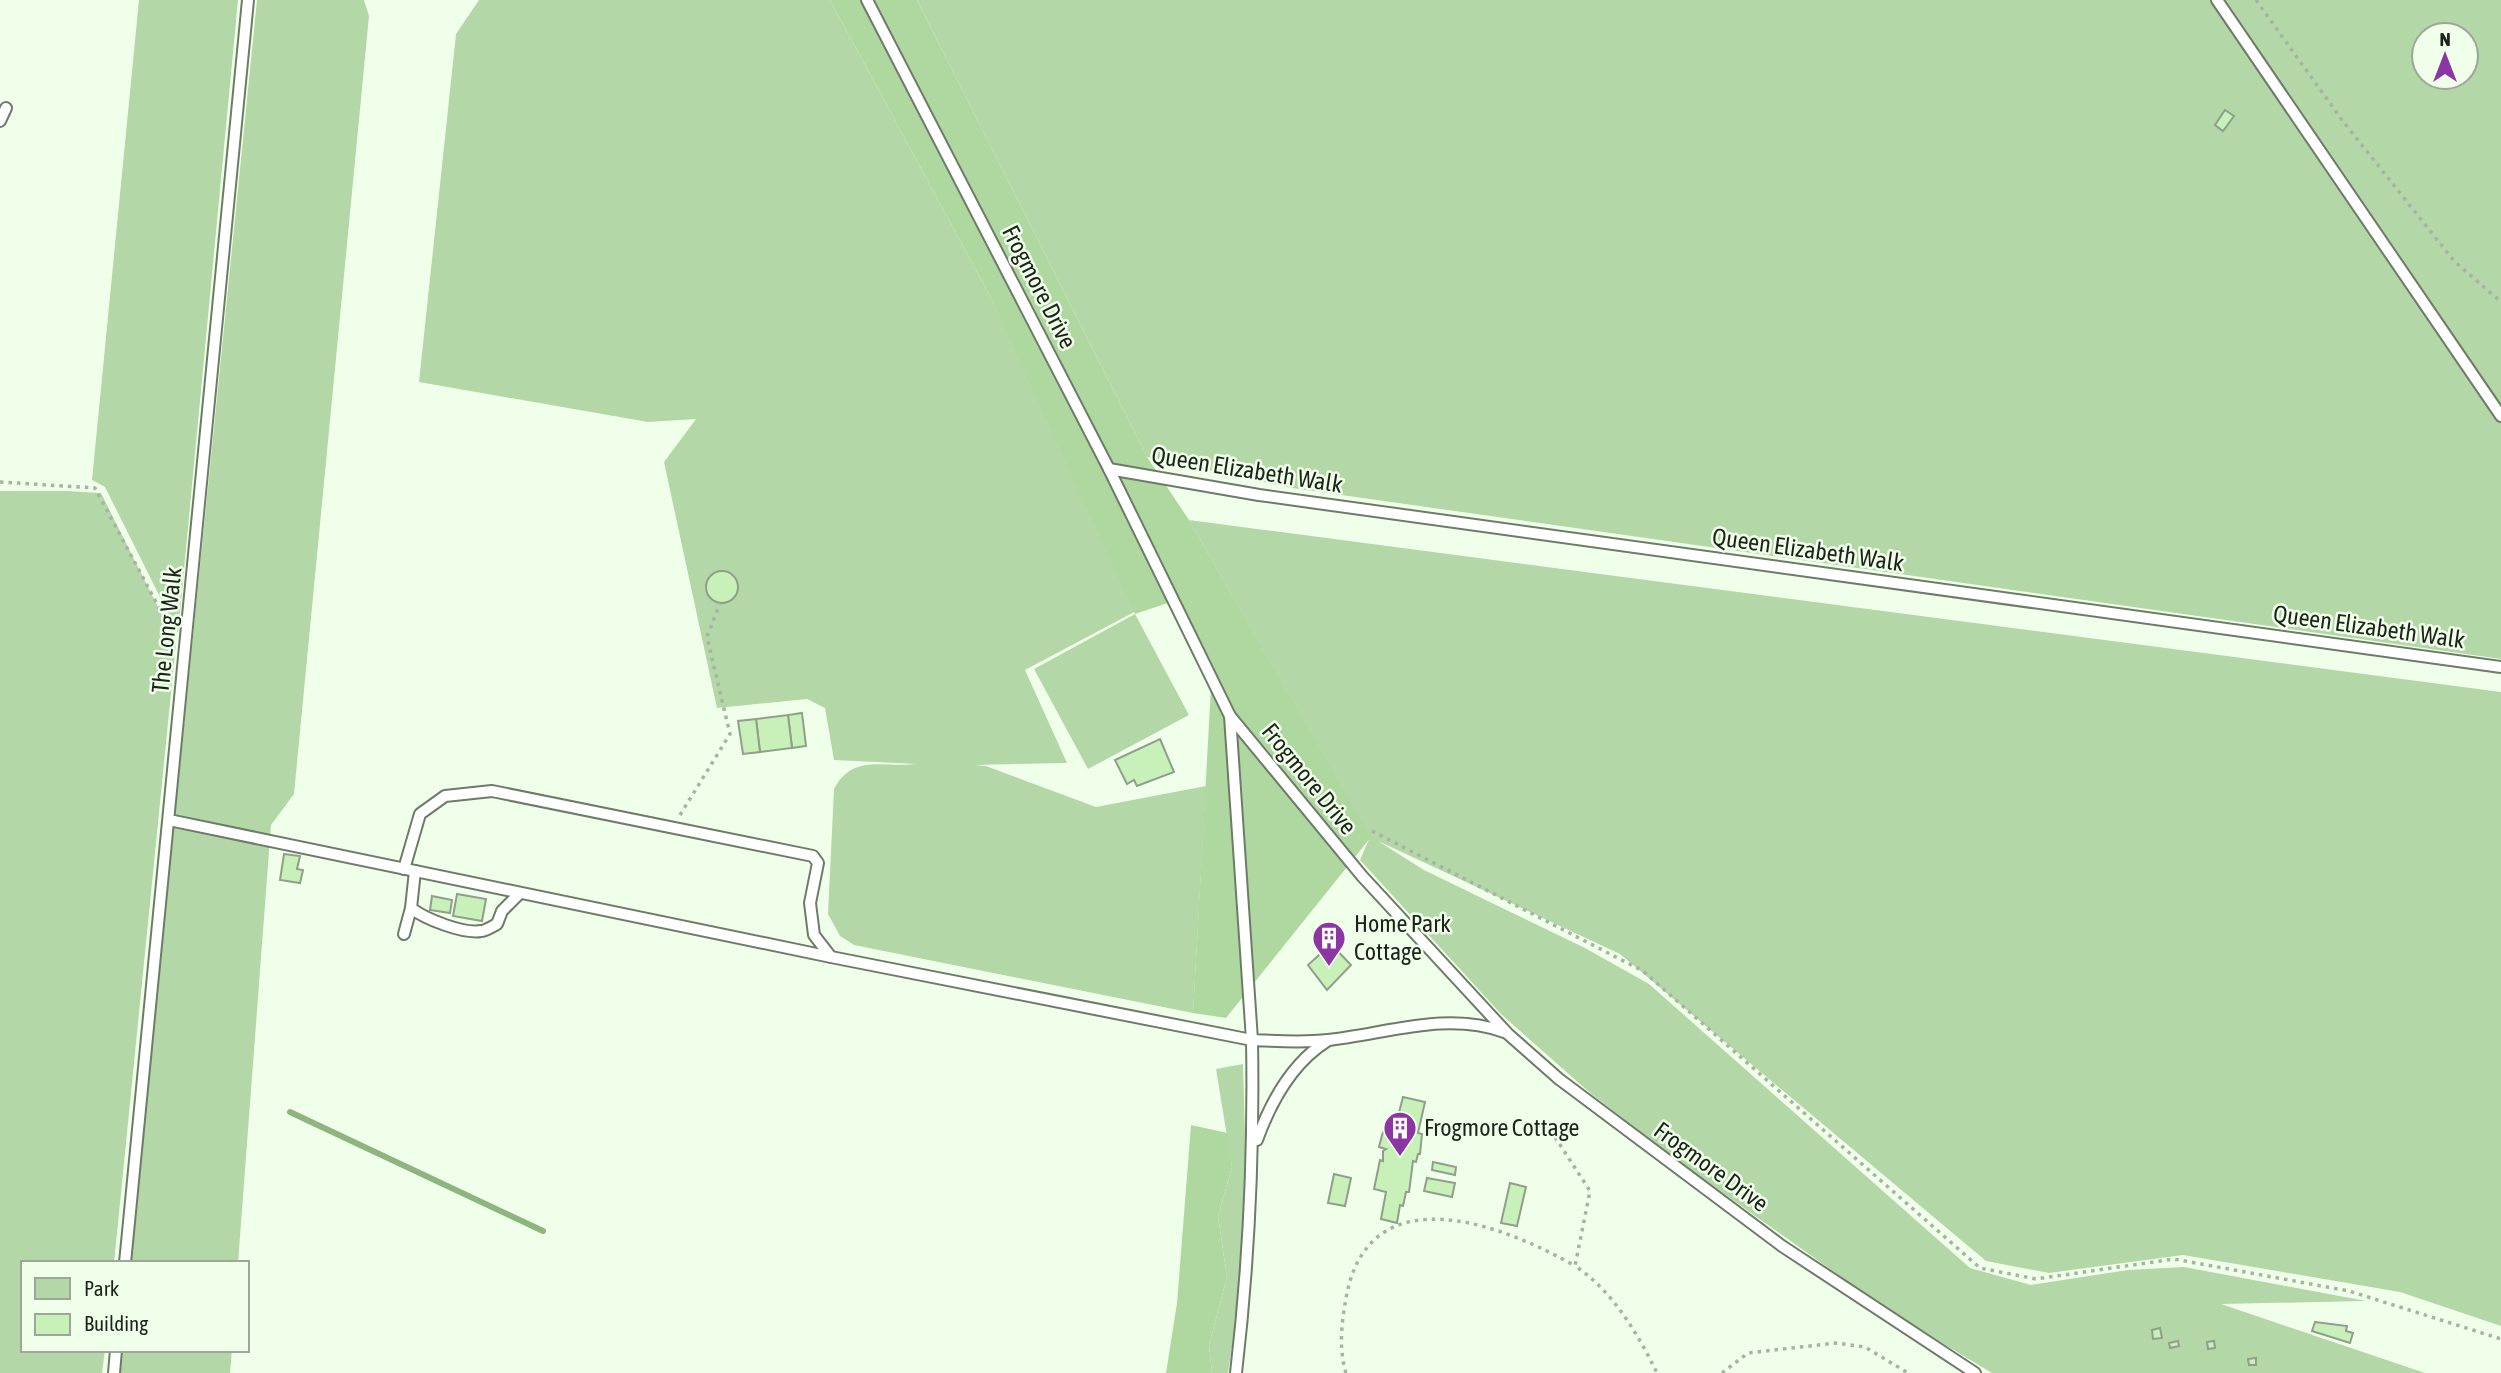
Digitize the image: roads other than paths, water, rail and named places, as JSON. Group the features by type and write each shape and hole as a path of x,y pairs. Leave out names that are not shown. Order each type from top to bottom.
{"lane":[{"name":"The Long Walk","path":"125,1261 248,0"},
{"name":"Frogmore Drive","path":"867,0 1109,469 1230,716 1362,876 1508,1034 1559,1079 1782,1245 1975,1373"},
{"path":"2217,0 2501,416"},
{"path":"0,121 6,108"},
{"name":"Queen Elizabeth Walk","path":"1109,469 1259,495 2501,667"},
{"path":"1230,716 1252,1040 1254,1149 1247,1285 1236,1373"},
{"path":"404,934 411,908 410,870 420,814 445,796 492,791 817,859 810,902 814,935 831,957"},
{"path":"169,820 831,957 1252,1040 1329,1040 1420,1025 1486,1026 1508,1034"},
{"path":"411,908 424,919 481,932 497,923 502,911 520,893"},
{"path":"1254,1149 1266,1113 1287,1080 1314,1049 1329,1040"},
{"path":"114,1373 116,1352"}],"waterway":[{"path":"290,1112 543,1231"}],"place":[{"name":"Home Park Cottage","path":"1329,968"},
{"name":"Frogmore Cottage","path":"1400,1158"}]}
